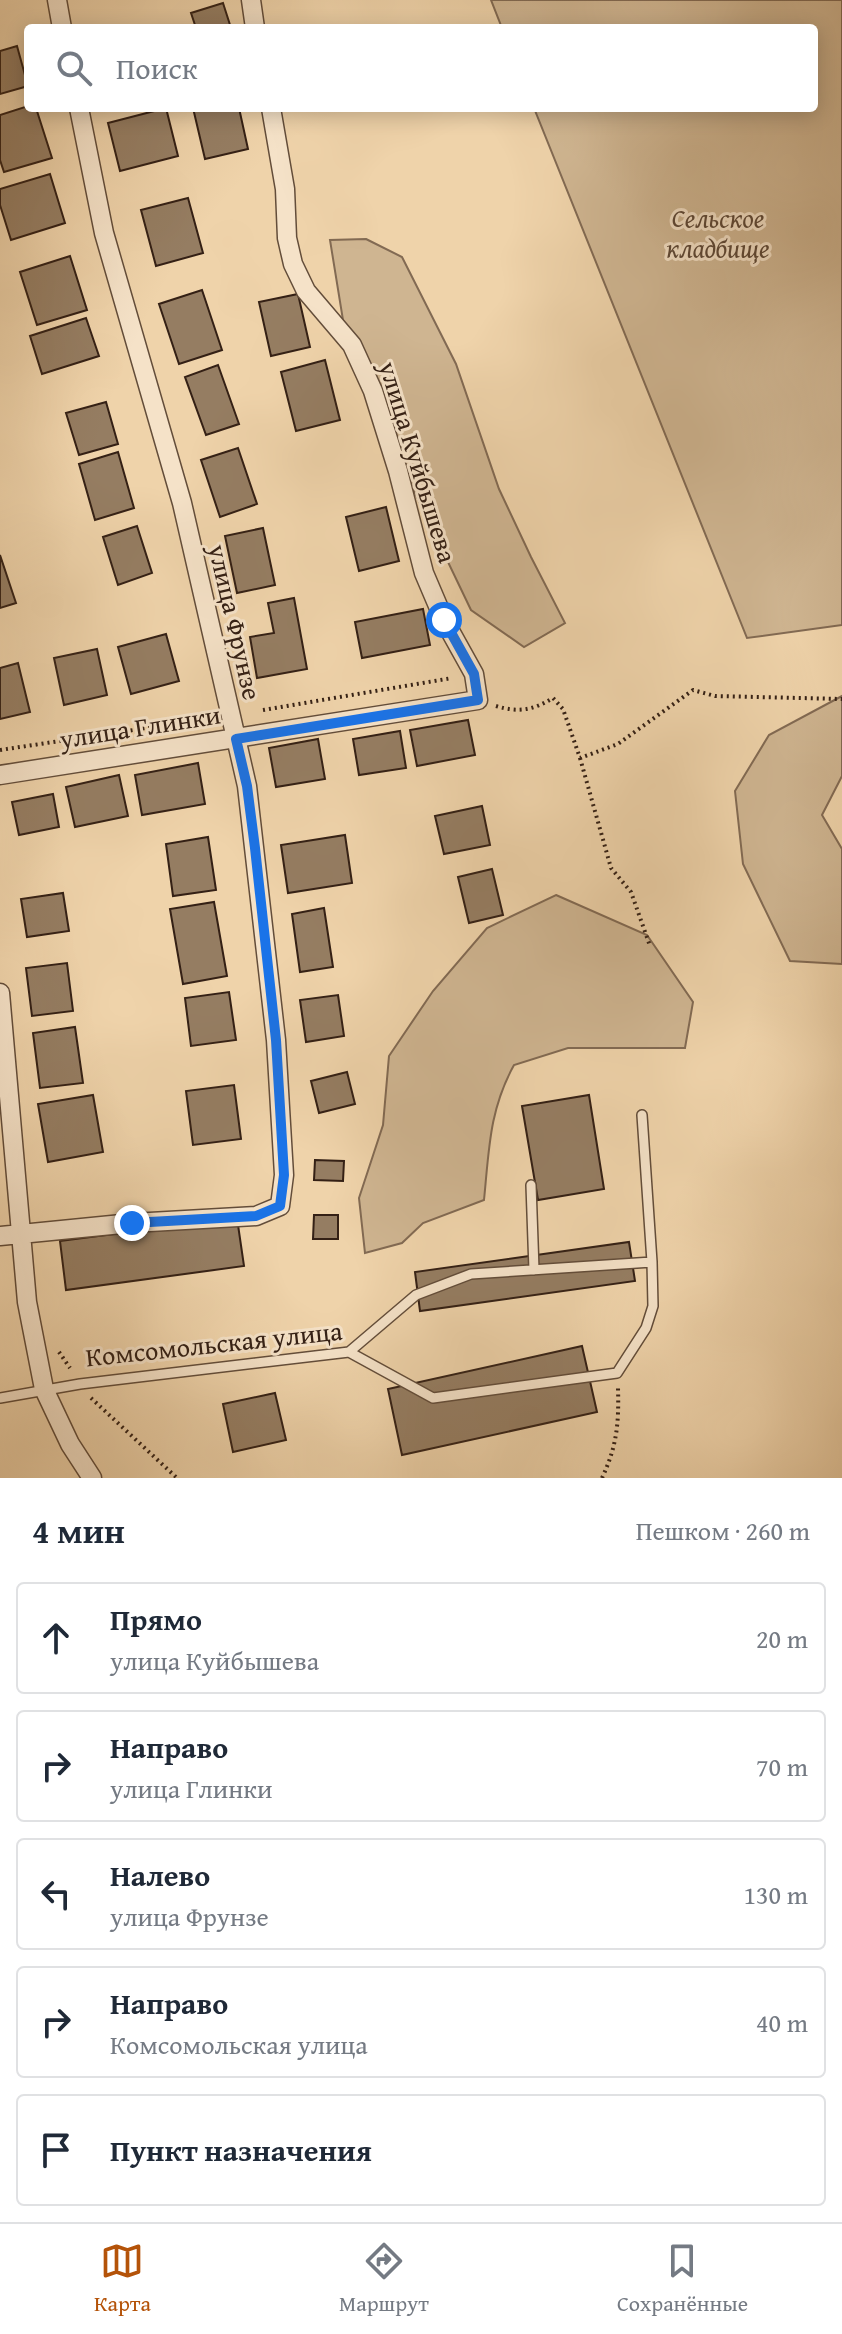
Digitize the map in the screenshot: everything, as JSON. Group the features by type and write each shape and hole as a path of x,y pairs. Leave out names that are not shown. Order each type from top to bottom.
{"street":[{"path":"57,0 61,24"},
{"path":"251,0 254,24"},
{"name":"улица Фрунзе","path":"20,1234 132,1223 256,1216 280,1206 284,1175 276,1040 249,801 182,503 104,233 80,112"},
{"name":"улица Куйбышева","path":"272,112 285,189 287,238 293,264 306,291 352,345 373,391 398,471 424,573 444,620 474,674 478,700"},
{"name":"улица Глинки","path":"0,775 478,700"},
{"path":"0,993 27,1302 44,1389 70,1444 92,1478"},
{"path":"0,1236 20,1234"}],"lane":[{"path":"617,1373 646,1328 653,1306 642,1115"},
{"path":"531,1185 534,1270"},
{"path":"349,1352 416,1295 471,1274 652,1262"},
{"name":"Комсомольская улица","path":"0,1398 44,1389 349,1352 433,1398 617,1373"}],"path":[{"path":"580,758 618,744 693,690 715,696 842,699"},
{"path":"478,700 507,709 535,708 553,698 563,709 611,868 631,892 650,946"},
{"path":"602,1478 610,1460 619,1421 617,1373"}],"green space":[{"name":"Сельское кладбище","path":"491,0 842,0 842,625 747,638 536,112 818,112 818,24 500,24"},
{"path":"366,239 402,257 456,364 499,489 565,623 524,647 471,610 348,351 330,240"},
{"path":"842,696 842,776 822,815 842,849 842,964 790,961 743,864 735,791 769,735"},
{"path":"556,895 647,935 693,1002 685,1048 568,1048 514,1065 495,1115 484,1200 423,1223 402,1243 365,1253 359,1198 383,1125 389,1056 433,991 487,928"}],"building":[{"path":"223,3 230,24 195,24 191,13"},
{"path":"17,46 24,71 24,87 0,94 0,51"},
{"path":"24,107 24,112 37,112 52,158 4,172 0,160 0,115"},
{"path":"151,112 167,112 178,156 120,171 108,123"},
{"path":"194,112 240,112 248,149 205,159"},
{"path":"50,174 65,223 11,240 0,205 0,189"},
{"path":"188,198 203,253 156,266 141,210"},
{"path":"70,256 87,310 37,325 20,272"},
{"path":"202,290 222,350 179,364 159,304"},
{"path":"298,294 310,347 271,356 259,302"},
{"path":"86,318 99,356 42,374 30,336"},
{"path":"325,360 340,420 296,431 281,372"},
{"path":"218,365 239,424 206,435 185,377"},
{"path":"106,402 118,444 79,455 66,413"},
{"path":"238,448 257,504 220,517 201,460"},
{"path":"118,452 134,508 95,520 79,464"},
{"path":"386,507 399,561 359,571 346,517"},
{"path":"137,526 152,573 118,585 103,537"},
{"path":"263,528 275,585 237,593 225,536"},
{"path":"0,555 16,603 0,608"},
{"path":"294,598 307,669 257,678 250,637 274,633 268,603"},
{"path":"423,609 430,645 362,658 355,622"},
{"path":"166,634 179,681 131,694 118,647"},
{"path":"97,649 107,695 64,705 54,658"},
{"path":"18,663 30,712 0,719 0,668"},
{"path":"468,720 475,755 417,766 410,730"},
{"path":"400,731 406,768 359,775 353,739"},
{"path":"318,739 325,779 276,787 269,748"},
{"path":"198,763 205,804 142,815 135,775"},
{"path":"119,775 128,816 75,827 66,787"},
{"path":"53,794 59,827 19,835 12,802"},
{"path":"482,806 490,845 444,854 435,816"},
{"path":"345,835 352,883 288,893 281,845"},
{"path":"208,837 216,890 173,896 166,844"},
{"path":"492,869 503,915 469,923 458,877"},
{"path":"63,893 69,931 27,937 21,899"},
{"path":"214,902 227,976 183,984 170,909"},
{"path":"324,908 333,967 300,972 292,914"},
{"path":"67,963 73,1011 32,1016 26,968"},
{"path":"229,992 236,1040 191,1046 185,998"},
{"path":"338,995 344,1036 306,1042 300,1000"},
{"path":"75,1027 83,1083 40,1088 33,1033"},
{"path":"347,1072 355,1104 319,1113 311,1081"},
{"path":"234,1085 241,1139 193,1145 186,1091"},
{"path":"93,1095 103,1152 48,1162 38,1104"},
{"path":"589,1095 604,1189 538,1200 522,1106"},
{"path":"315,1160 344,1161 343,1181 314,1180"},
{"path":"314,1215 338,1215 338,1239 313,1239"},
{"path":"237,1218 244,1266 66,1290 60,1241"},
{"path":"629,1242 635,1281 420,1311 415,1272"},
{"path":"582,1346 597,1412 402,1455 388,1389"},
{"path":"275,1393 286,1440 233,1452 223,1404"}],"route":[{"path":"132,1223 256,1216 280,1206 284,1175 276,1040 247,786 236,739 478,700 474,674 444,620"}]}
